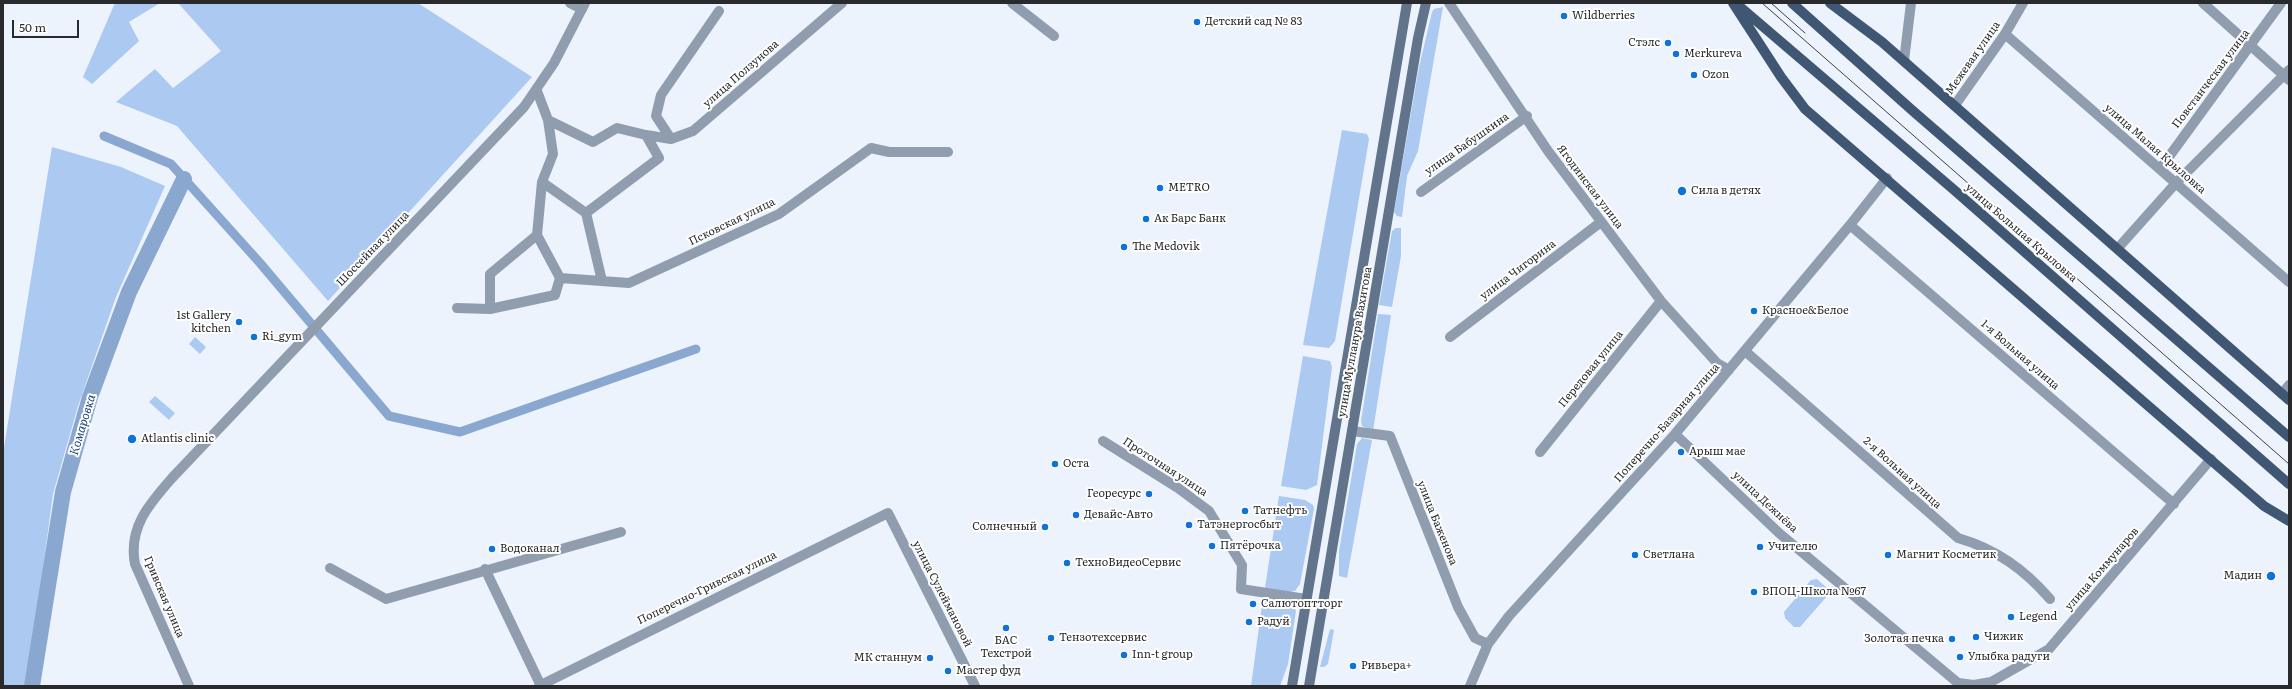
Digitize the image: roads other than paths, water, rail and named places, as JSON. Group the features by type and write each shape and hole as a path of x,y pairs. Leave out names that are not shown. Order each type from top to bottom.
{"main road":[{"name":"улица Мулланура Вахитова","path":"1292,686 1407,3"},
{"name":"улица Мулланура Вахитова","path":"1309,686 1418,38 1426,3"},
{"path":"1734,3 1781,77 1805,109 1887,178 2264,506 2289,521"},
{"name":"улица Большая Крыловка","path":"1734,3 1959,194 2289,484"},
{"name":"улица Большая Крыловка","path":"1792,3 2289,437"},
{"path":"1830,3 1862,26 1955,105 2285,397"}],"street":[{"path":"570,3 584,6"},
{"name":"улица Ползунова","path":"548,120 593,142 616,128 671,139 693,131 842,3"},
{"path":"1012,3 1054,36"},
{"name":"Ягодинская улица","path":"1449,3 1548,151 1661,301 1717,363 1729,370"},
{"path":"1904,61 1911,3"},
{"name":"Межевая улица","path":"1955,105 2005,34 2024,3"},
{"path":"2118,248 2176,183 2287,75 2203,3"},
{"name":"Повстанческая улица","path":"2160,168 2252,45 2281,3"},
{"name":"Шоссейная улица","path":"157,496 516,116 537,91 554,63 584,6"},
{"path":"671,139 656,116 661,95 719,11"},
{"name":"улица Малая Крыловка","path":"2005,34 2289,282"},
{"path":"457,308 490,309 555,295 560,278 537,235 542,182 553,154 548,120 537,91"},
{"name":"улица Бабушкина","path":"1421,192 1526,116"},
{"path":"586,213 659,158 646,135"},
{"name":"Псковская улица","path":"560,278 629,283 779,214 870,148 889,152 948,152"},
{"name":"Поперечно-Базарная улица","path":"1470,686 1488,644 1508,616 1675,434 1850,225 1887,178"},
{"path":"542,182 586,213 602,281"},
{"name":"улица Чигорина","path":"1450,337 1601,222"},
{"name":"1-я Вольная улица","path":"1850,225 2174,504"},
{"path":"490,309 490,274 537,235"},
{"name":"Передовая улица","path":"1540,452 1661,301"},
{"name":"2-я Вольная улица","path":"1745,351 1958,538 1982,545 2007,559 2033,580 2050,599"},
{"path":"2285,397 2289,385"},
{"name":"улица Баженова","path":"1352,431 1390,436 1458,607 1475,638 1488,644"},
{"name":"улица Дежнёва","path":"1675,434 1779,533 1953,684 1974,685"},
{"name":"Проточная улица","path":"1103,441 1178,488 1209,511 1242,566 1241,589 1306,599"},
{"name":"улица Коммунаров","path":"1974,685 1991,682 2049,649 2211,460"},
{"name":"Гривская улица","path":"157,496 138,524 134,537 133,553 137,569 189,686"},
{"name":"Поперечно-Гривская улица","path":"540,686 888,513"},
{"name":"улица Сулеймановой","path":"888,513 975,686"},
{"path":"330,568 386,599 485,569 621,532"},
{"path":"485,569 540,686"}],"waterway":[{"path":"104,136 171,164 260,263 389,416 460,432 696,349"},
{"name":"Комаровка","path":"32,686 63,492 90,397 129,292 184,179"}],"tram line":[{"path":"1762,3 2289,464"},
{"path":"1771,3 1805,33"}],"place":[{"name":"Wildberries","path":"1564,16"},
{"name":"Детский сад № 83","path":"1197,22"},
{"name":"Стэлс","path":"1668,43"},
{"name":"Merkureva","path":"1676,54"},
{"name":"Ozon","path":"1694,75"},
{"name":"METRO","path":"1160,188"},
{"name":"Сила в детях","path":"1682,191"},
{"name":"Ак Барс Банк","path":"1146,219"},
{"name":"The Medovik","path":"1124,247"},
{"name":"Красное&Белое","path":"1754,311"},
{"name":"1st Gallery kitchen","path":"239,322"},
{"name":"Ri_gym","path":"254,337"},
{"name":"Atlantis clinic","path":"132,439"},
{"name":"Арыш мае","path":"1681,452"},
{"name":"Оста","path":"1055,464"},
{"name":"Георесурс","path":"1149,494"},
{"name":"Татнефть","path":"1245,511"},
{"name":"Девайс-Авто","path":"1076,515"},
{"name":"Татэнергосбыт","path":"1189,525"},
{"name":"Солнечный","path":"1045,527"},
{"name":"Пятёрочка","path":"1212,546"},
{"name":"Учителю","path":"1760,547"},
{"name":"Водоканал","path":"492,549"},
{"name":"Светлана","path":"1635,555"},
{"name":"Магнит Косметик","path":"1888,555"},
{"name":"ТехноВидеоСервис","path":"1067,563"},
{"name":"Мадин","path":"2271,576"},
{"name":"ВПОЦ-Школа №67","path":"1754,592"},
{"name":"Салютоптторг","path":"1253,604"},
{"name":"Legend","path":"2011,617"},
{"name":"Радуй","path":"1249,622"},
{"name":"БАС Техстрой","path":"1006,628"},
{"name":"Чижик","path":"1976,637"},
{"name":"Тензотехсервис","path":"1051,638"},
{"name":"Золотая печка","path":"1952,639"},
{"name":"Inn-t group","path":"1124,655"},
{"name":"Улыбка радуги","path":"1960,657"},
{"name":"МК станнум","path":"930,658"},
{"name":"Ривьера+","path":"1353,666"},
{"name":"Мастер фуд","path":"948,671"}]}
